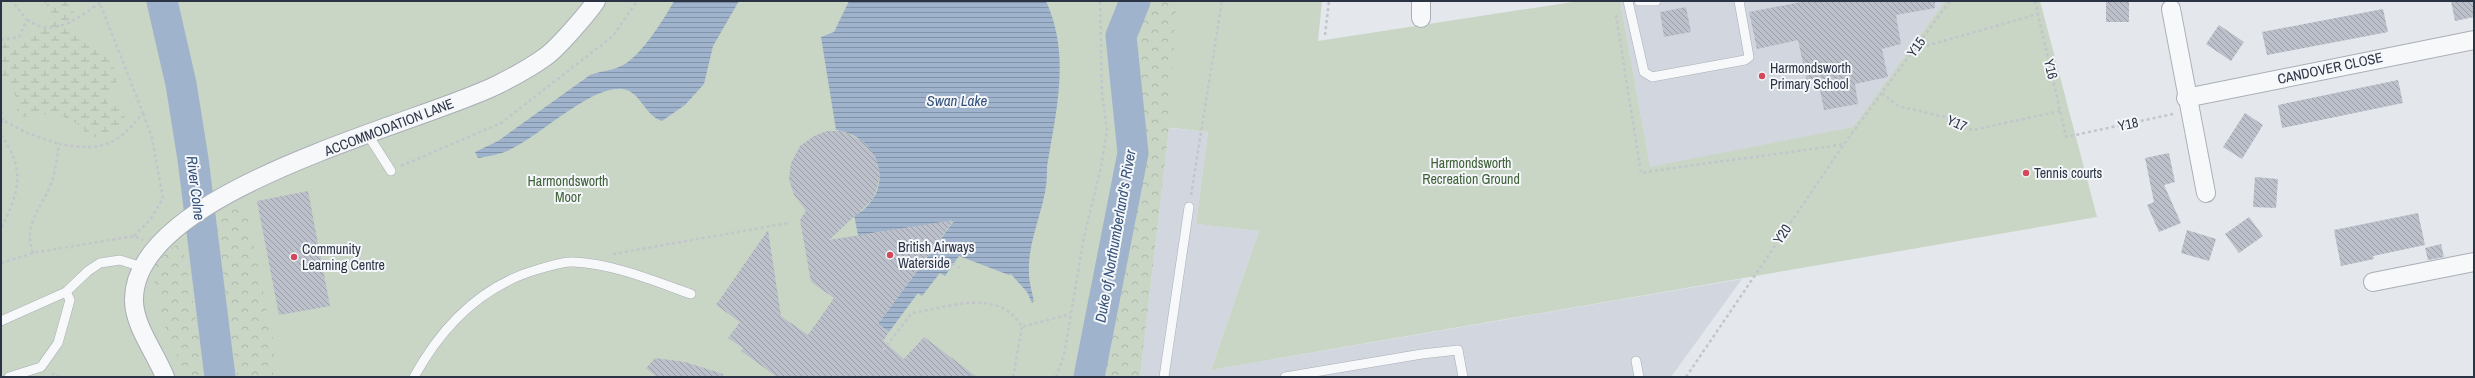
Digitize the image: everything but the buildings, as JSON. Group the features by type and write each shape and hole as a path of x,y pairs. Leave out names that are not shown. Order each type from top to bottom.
{"street":[{"name":"ACCOMMODATION LANE","path":"165,377 135,311 136,279 142,267 162,241 213,202 258,177 496,86 547,56 596,1"},
{"path":"2171,9 2206,193"},
{"name":"CANDOVER CLOSE","path":"2188,104 2474,40"},
{"path":"2372,282 2474,262"}],"lane":[{"path":"1628,1 1644,72 1652,77 1745,60 1749,57 1739,1"},
{"path":"1639,1 1656,1"},
{"path":"368,135 391,170"},
{"path":"1164,377 1189,208"},
{"path":"1,321 66,292 88,270 100,263 120,260 142,267"},
{"path":"414,377 430,348 472,304 495,287 534,270 573,262 612,268 691,294"},
{"path":"9,377 41,367 58,343 70,300 66,292"},
{"path":"1285,377 1422,354 1458,350 1463,377"},
{"path":"1636,361 1639,377"}],"path":[{"path":"12,1 27,20 42,27 72,21 100,2 152,138 163,198 150,220 134,236"},
{"path":"391,170 502,123 613,36 638,1"},
{"path":"1056,377 1064,354 1084,237 1101,167 1107,130 1102,86 1100,1"},
{"path":"1189,208 1222,1"},
{"path":"1325,35 1329,1"},
{"name":"Y15","path":"1882,93 1950,1"},
{"name":"Y16","path":"2035,1 2066,137"},
{"path":"1615,9 1641,173 1718,160 1758,158 1844,144"},
{"path":"1915,49 2038,14"},
{"path":"1,40 19,37 27,20"},
{"name":"Y20","path":"1686,377 1844,144 1882,93"},
{"name":"Y17","path":"1882,93 1898,106 1945,117 1967,129 1972,130 2060,111"},
{"name":"Y18","path":"2066,137 2188,104"},
{"path":"1,112 2,122 27,133 59,144 89,148 112,143 126,134 143,113"},
{"path":"1,135 13,155 17,174 17,196 1,229"},
{"path":"33,253 28,240 28,231 53,180 59,144"},
{"path":"611,254 788,223"},
{"path":"1,263 33,253 134,236 162,241"},
{"path":"933,249 962,270"},
{"path":"883,350 912,313 962,304 997,304 1016,316 1022,327 1013,377"},
{"path":"1022,327 1070,314"}],"shaded area":[{"name":"Harmondsworth Primary School","path":"1620,1 1945,1 1853,127 1650,168"},
{"path":"1169,128 1208,132 1196,224 1259,231 1211,370 1742,279 1671,377 1140,377"}],"green space":[{"name":"Harmondsworth Moor","path":"1,1 1135,1 1121,36 1133,153 1089,377 1,377"},
{"path":"43,1 75,1 73,16 67,26 73,35 106,51 117,75 115,88 107,103 119,108 125,116 119,125 110,133 100,137 94,137 89,135 71,120 61,116 47,114 23,117 17,112 15,94 1,74 1,40 5,39 5,45 21,41 31,36 46,24 50,17 49,9"},
{"name":"Harmondsworth Recreation Ground","path":"1145,1 1322,1 1318,41 1579,1 1620,1 1650,167 1853,127 1945,1 2040,1 2097,217 1211,370 1259,231 1196,224 1208,132 1137,124 1131,38"},
{"path":"1145,1 1179,1 1176,9 1169,128 1140,377 1095,377 1137,154 1131,38"},
{"path":"241,204 248,218 274,344 273,377 238,377 235,363 216,220"},
{"path":"181,241 198,329 203,377 186,377 162,319 151,266"}],"water":[{"path":"674,1 739,1 713,46 704,84 685,105 662,121 651,114 639,99 629,91 623,89 611,90 582,102 525,141 509,150 478,158 475,152 498,141 590,75 616,68 627,63 643,48"},
{"name":"Swan Lake","path":"849,1 1046,1 1054,22 1060,63 1057,104 1047,167 1045,194 1031,246 1029,260 1029,273 1034,301 1032,303 1027,292 1011,274 1009,275 959,256 945,276 940,273 922,296 918,293 889,332 878,324 954,221 872,233 859,240 854,215 866,208 876,193 879,181 879,169 875,158 859,139 848,133 836,130 821,37 834,32"}],"waterway":[{"name":"River Colne","path":"162,1 181,84 193,159 220,377"},
{"name":"Duke of Northumberland's River","path":"1089,377 1133,153 1121,36 1135,1"}],"place":[{"name":"Harmondsworth Primary School","path":"1762,76"},
{"name":"Tennis courts","path":"2026,173"},
{"name":"British Airways Waterside","path":"890,255"},
{"name":"Community Learning Centre","path":"294,257"}]}
